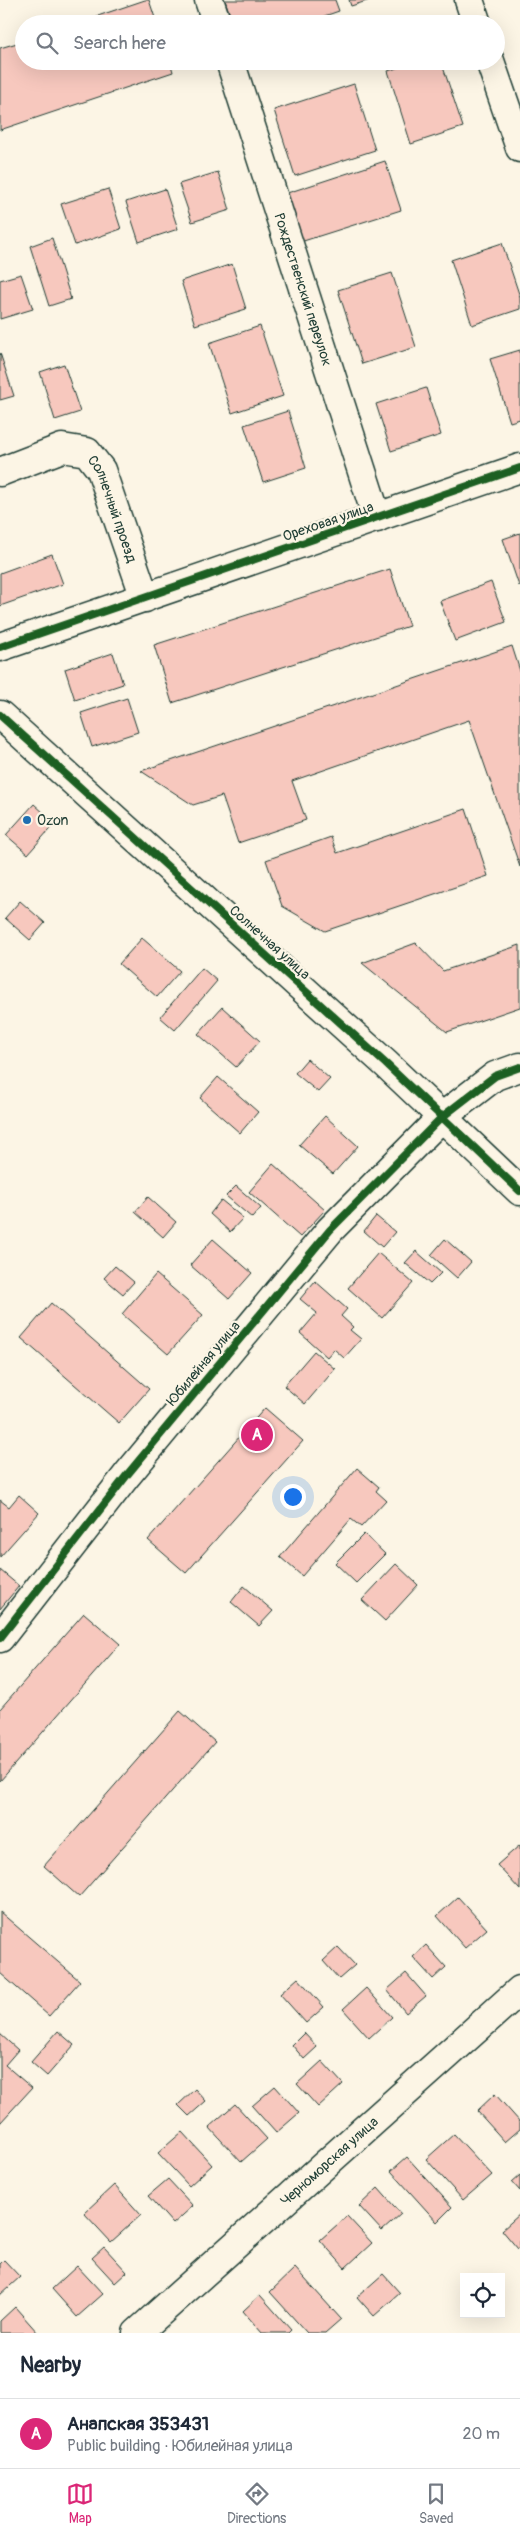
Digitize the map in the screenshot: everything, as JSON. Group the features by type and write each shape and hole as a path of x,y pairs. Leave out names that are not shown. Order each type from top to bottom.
{"street":[{"path":"209,0 214,15"},
{"path":"469,0 474,15"},
{"name":"Рождественский переулок","path":"233,70 377,518"},
{"path":"493,70 520,148"},
{"name":"Солнечный проезд","path":"0,472 62,448 87,452 101,470 145,598"},
{"name":"Ореховая улица","path":"0,647 520,468"},
{"name":"Солнечная улица","path":"0,715 442,1117 520,1192"},
{"name":"Юбилейная улица","path":"0,1638 127,1475 330,1230 442,1117 495,1076 520,1067"},
{"name":"Черноморская улица","path":"137,2333 520,1990"}],"building":[{"path":"149,0 154,15 101,15"},
{"path":"225,0 335,0 339,11 328,15 230,15"},
{"path":"349,0 370,0 351,6"},
{"path":"15,44 15,70 172,70 173,72 0,130 0,48"},
{"path":"444,70 463,127 411,144 388,71"},
{"path":"354,84 375,150 295,176 274,110"},
{"path":"385,161 401,210 294,244 278,196"},
{"path":"218,172 230,210 192,222 179,184"},
{"path":"108,189 121,229 75,245 61,204"},
{"path":"165,189 178,229 139,242 126,202"},
{"path":"52,238 71,299 49,306 30,246"},
{"path":"502,243 520,297 520,309 472,325 451,260"},
{"path":"232,264 246,309 195,325 181,281"},
{"path":"392,273 416,347 362,364 338,290"},
{"path":"21,274 33,309 0,319 0,280"},
{"path":"260,326 283,396 232,413 209,343"},
{"path":"520,350 520,419 510,422 490,359"},
{"path":"0,353 14,396 0,400"},
{"path":"64,364 80,412 55,420 40,372"},
{"path":"426,388 441,435 391,451 376,404"},
{"path":"288,411 306,468 263,482 244,425"},
{"path":"520,533 520,585 519,586 503,539"},
{"path":"52,554 63,584 0,606 0,573"},
{"path":"390,569 409,626 172,703 154,645"},
{"path":"491,582 506,622 455,641 440,601"},
{"path":"512,646 520,671 520,867 469,720 292,781 306,820 238,843 222,796 193,805 141,771"},
{"path":"113,653 123,684 75,700 65,669"},
{"path":"127,698 138,732 92,747 81,713"},
{"path":"34,804 55,823 28,854 6,835"},
{"path":"466,809 488,876 325,931 282,906 266,860 331,837 337,853"},
{"path":"20,901 45,923 30,940 5,918"},
{"path":"142,938 180,971 157,997 119,964"},
{"path":"416,943 443,971 520,945 520,1007 447,1032 362,963"},
{"path":"202,968 217,981 175,1030 160,1017"},
{"path":"222,1007 260,1041 236,1067 198,1034"},
{"path":"307,1059 330,1079 318,1092 295,1073"},
{"path":"218,1077 258,1112 240,1133 200,1098"},
{"path":"325,1116 358,1146 333,1174 299,1145"},
{"path":"273,1164 325,1210 300,1237 249,1192"},
{"path":"236,1186 261,1208 252,1218 226,1196"},
{"path":"148,1197 176,1222 163,1237 135,1212"},
{"path":"221,1200 243,1218 230,1232 210,1214"},
{"path":"376,1216 395,1232 382,1247 364,1231"},
{"path":"213,1239 252,1273 229,1299 190,1265"},
{"path":"445,1239 471,1262 457,1278 431,1255"},
{"path":"416,1251 441,1273 430,1284 405,1263"},
{"path":"378,1253 413,1283 382,1318 348,1288"},
{"path":"115,1266 134,1282 123,1294 104,1278"},
{"path":"156,1274 203,1315 168,1354 122,1314"},
{"path":"315,1281 347,1309 341,1316 353,1327 350,1330 361,1339 344,1358 334,1349 327,1357 300,1333 317,1313 300,1299"},
{"path":"51,1303 149,1389 119,1423 21,1338"},
{"path":"314,1351 335,1369 305,1404 284,1386"},
{"path":"265,1408 303,1441 186,1573 148,1540"},
{"path":"357,1468 379,1487 376,1491 386,1500 361,1527 351,1519 302,1576 280,1557"},
{"path":"19,1495 39,1513 0,1557 0,1500 9,1507"},
{"path":"364,1534 385,1554 356,1583 335,1563"},
{"path":"396,1564 418,1585 385,1621 362,1600"},
{"path":"0,1570 19,1586 0,1609"},
{"path":"244,1586 273,1611 259,1626 231,1602"},
{"path":"84,1613 120,1644 0,1781 0,1709"},
{"path":"180,1711 215,1742 79,1897 44,1866"},
{"path":"520,1845 520,1890 497,1865"},
{"path":"458,1897 487,1929 465,1948 437,1916"},
{"path":"0,1912 80,1981 49,2016 0,1973"},
{"path":"426,1945 446,1967 433,1979 413,1957"},
{"path":"338,1947 355,1965 339,1979 323,1961"},
{"path":"406,1973 426,1996 406,2013 387,1990"},
{"path":"298,1978 324,2007 306,2023 280,1994"},
{"path":"366,1988 392,2017 369,2038 343,2009"},
{"path":"58,2031 74,2045 47,2076 31,2062"},
{"path":"304,2033 317,2047 304,2059 292,2045"},
{"path":"0,2034 18,2050 5,2065 32,2088 0,2123"},
{"path":"322,2061 343,2084 318,2107 297,2084"},
{"path":"275,2086 299,2113 276,2133 252,2106"},
{"path":"195,2089 206,2101 189,2116 178,2105"},
{"path":"495,2094 520,2122 520,2129 505,2142 477,2111"},
{"path":"235,2104 267,2139 241,2162 209,2127"},
{"path":"182,2132 212,2165 189,2186 158,2153"},
{"path":"454,2134 492,2175 463,2200 426,2159"},
{"path":"407,2157 452,2207 437,2222 391,2171"},
{"path":"520,2175 520,2191 512,2182"},
{"path":"168,2179 193,2206 173,2224 148,2196"},
{"path":"114,2185 141,2215 111,2242 84,2213"},
{"path":"378,2188 401,2214 382,2231 359,2206"},
{"path":"520,2214 520,2247 518,2249 502,2230"},
{"path":"347,2216 372,2243 345,2268 320,2240"},
{"path":"104,2247 127,2272 115,2283 92,2258"},
{"path":"4,2260 20,2277 0,2295 0,2264"},
{"path":"77,2266 103,2294 77,2317 52,2289"},
{"path":"295,2268 341,2319 325,2333 307,2333 270,2292"},
{"path":"383,2274 400,2293 374,2316 357,2297"},
{"path":"260,2295 291,2330 288,2333 262,2333 243,2311"},
{"path":"15,2307 38,2333 0,2333 0,2321"}],"cycle path":[{"path":"0,647 520,468"},
{"path":"0,715 386,1064 520,1191"},
{"path":"0,1638 127,1475 330,1230 442,1117 495,1076 520,1067"}],"place":[{"name":"Ozon","path":"27,820"},
{"name":"Анапская 353431","path":"257,1435"}]}
